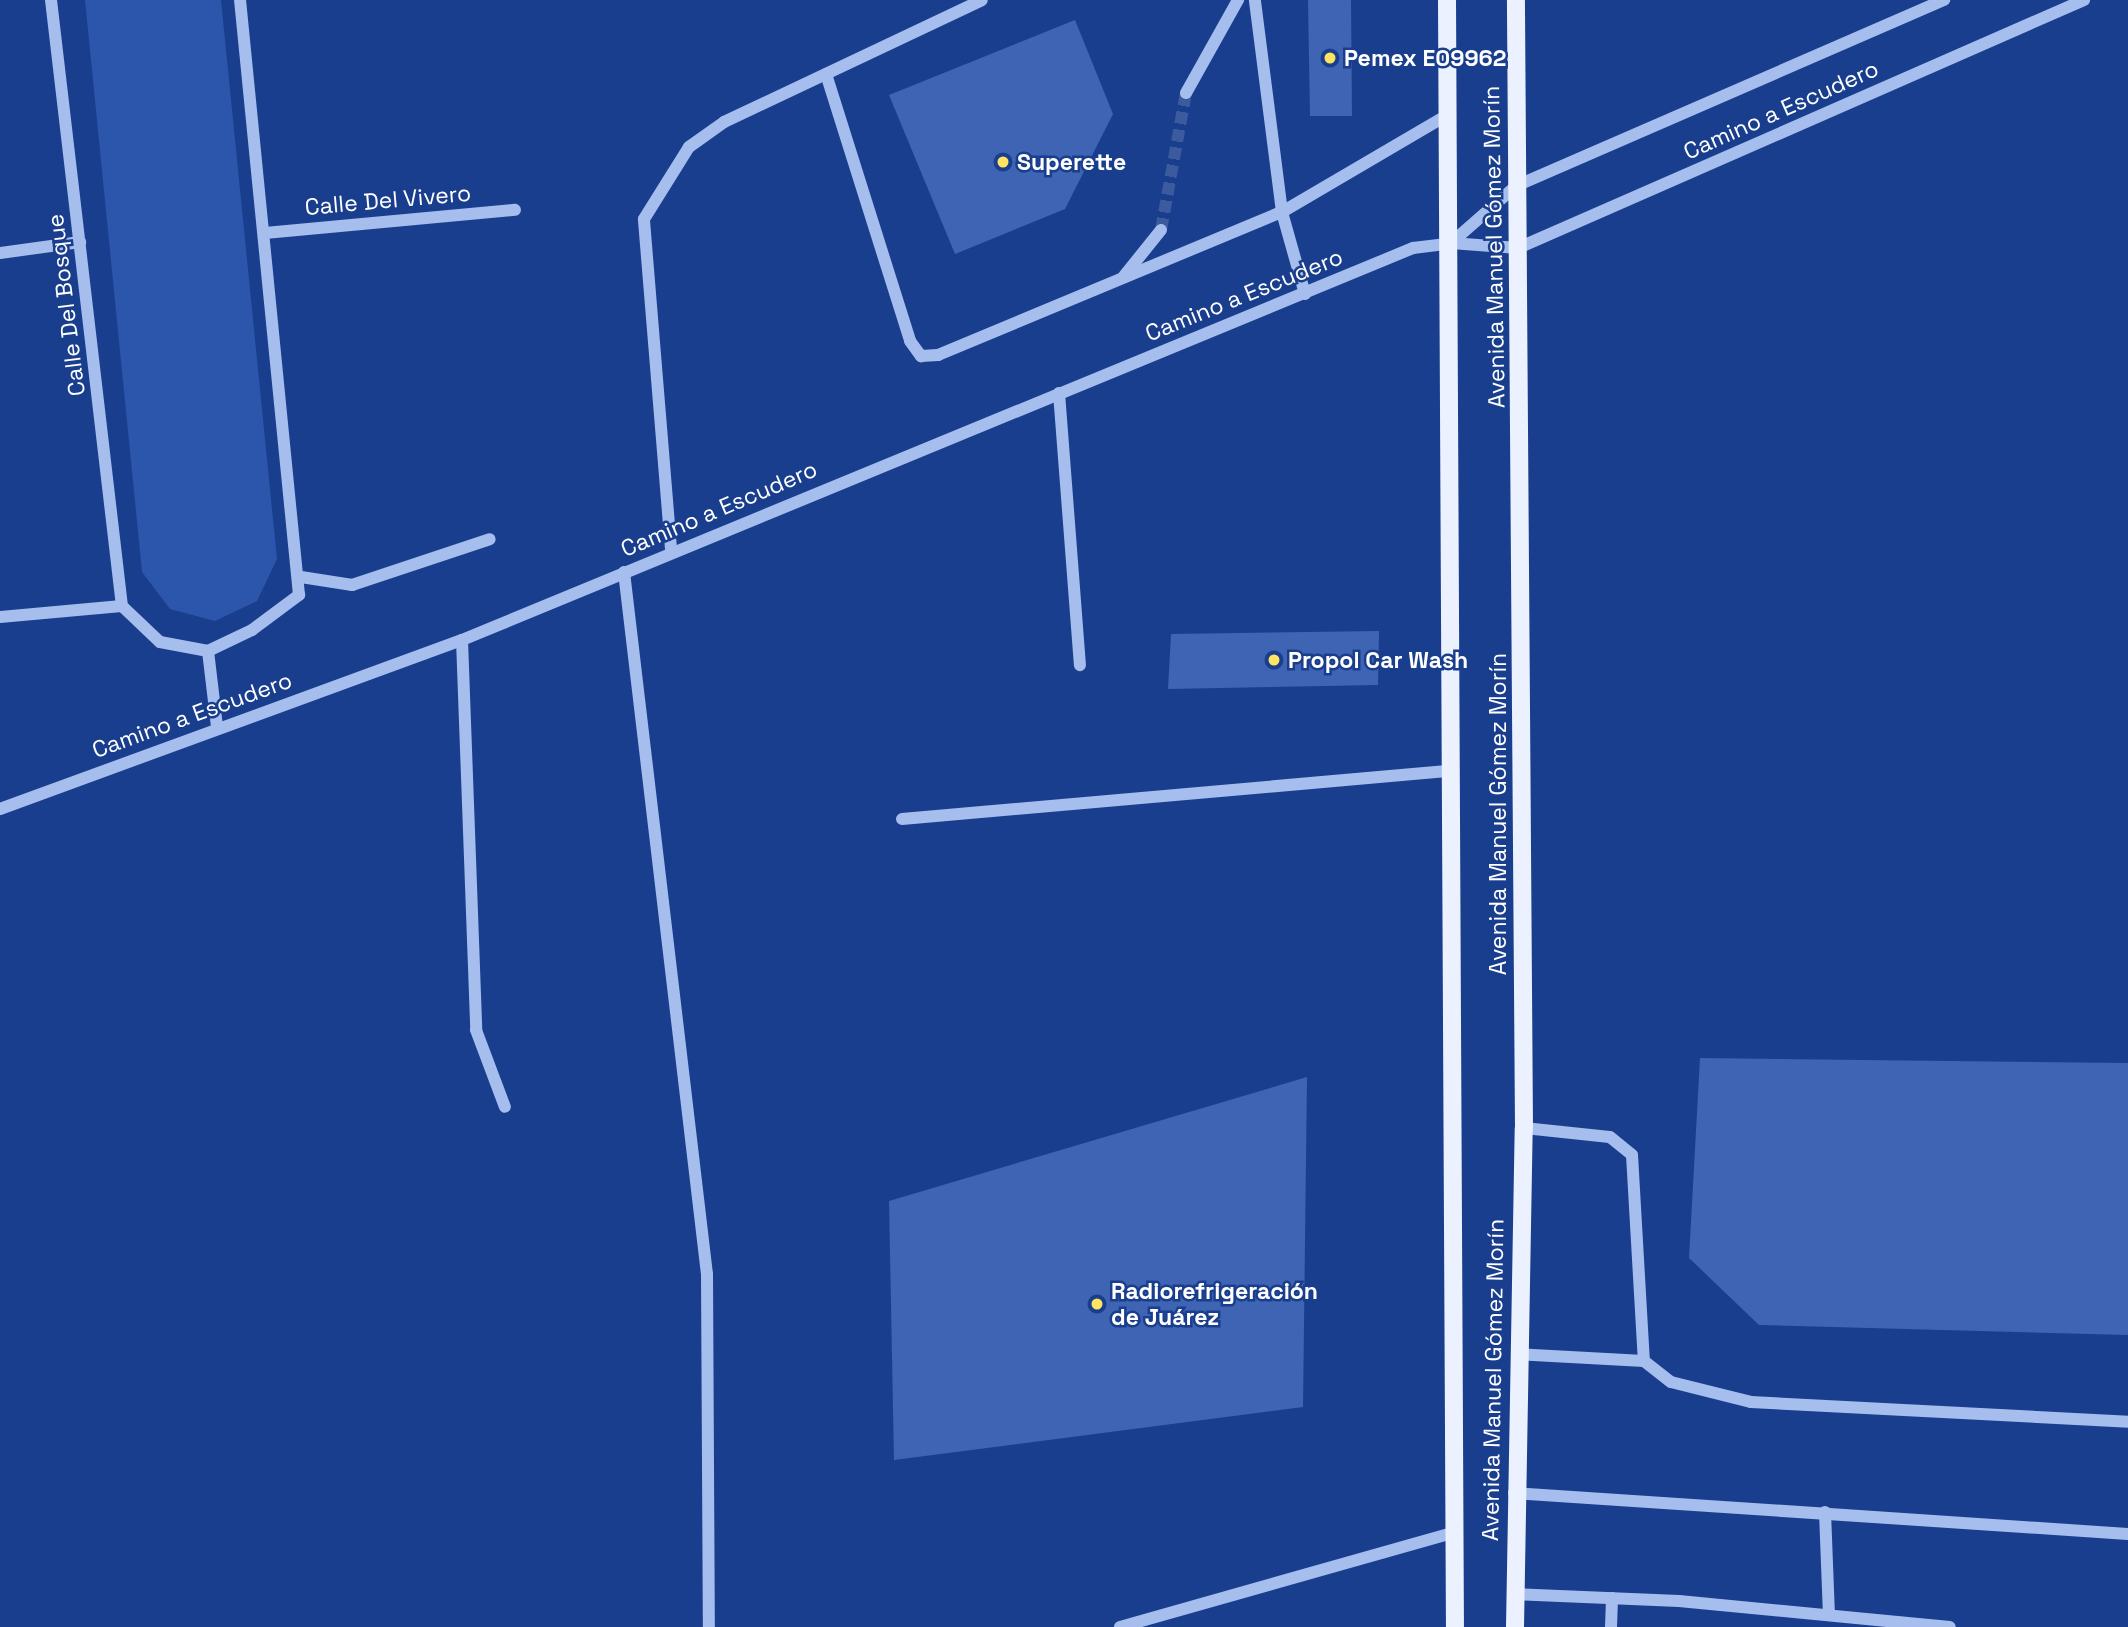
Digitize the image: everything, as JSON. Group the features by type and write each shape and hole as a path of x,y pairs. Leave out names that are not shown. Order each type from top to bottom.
{"main road":[{"name":"Avenida Manuel Gómez Morín","path":"1447,0 1451,243 1447,771 1455,1627"},
{"name":"Avenida Manuel Gómez Morín","path":"1514,1627 1514,1493 1524,1128 1516,0"}],"street":[{"name":"Calle Del Bosque","path":"51,0 122,606"},
{"path":"0,617 122,606 160,642 208,650 282,609 299,595 301,577 240,0"},
{"path":"671,549 644,219 689,147 724,122 982,0"},
{"path":"1186,93 1238,0"},
{"path":"1255,0 1282,212 1305,294"},
{"name":"Camino a Escudero","path":"1451,243 1516,186 1944,0"},
{"name":"Camino a Escudero","path":"0,809 218,727 462,640 624,572 671,549 1413,248 1451,243 1518,248 2084,0"},
{"path":"826,74 910,341 921,356 1123,278 1282,212 1449,114"},
{"name":"Calle Del Vivero","path":"265,233 515,209"},
{"path":"1123,278 1161,230"},
{"path":"0,253 80,242"},
{"path":"1059,393 1080,665"},
{"path":"301,577 352,584 489,539"},
{"path":"624,572 707,1274 709,1627"},
{"path":"462,640 476,1030 505,1107"},
{"path":"208,650 218,727"},
{"path":"902,819 1447,771"},
{"path":"1524,1128 1610,1137 1632,1155 1644,1361"},
{"path":"1517,1354 1644,1361 1671,1382 1751,1402 2128,1422"},
{"path":"1514,1493 2128,1534"},
{"path":"1825,1512 1829,1615"},
{"path":"1120,1627 1455,1532"},
{"path":"1514,1594 1612,1598 1829,1615 1897,1625 1950,1627"},
{"path":"1611,1627 1612,1598"}],"shaded area":[{"path":"85,0 221,0 277,559 257,601 215,621 170,609 142,572"}],"building":[{"name":"Pemex E09962","path":"1308,0 1351,0 1352,116 1310,116"},
{"name":"Superette","path":"1075,20 1113,114 1065,209 955,254 889,95"},
{"name":"Propol Car Wash","path":"1379,631 1378,685 1168,689 1171,634"},
{"path":"1700,1058 2128,1063 2128,1335 1759,1325 1689,1258"},
{"name":"Radiorefrigeración de Juárez","path":"1307,1077 1303,1407 894,1460 889,1201"}],"tunnel":[{"path":"1161,230 1186,93"}],"place":[{"name":"Pemex E09962","path":"1330,58"},
{"name":"Superette","path":"1003,162"},
{"name":"Propol Car Wash","path":"1274,660"},
{"name":"Radiorefrigeración de Juárez","path":"1097,1304"}]}
